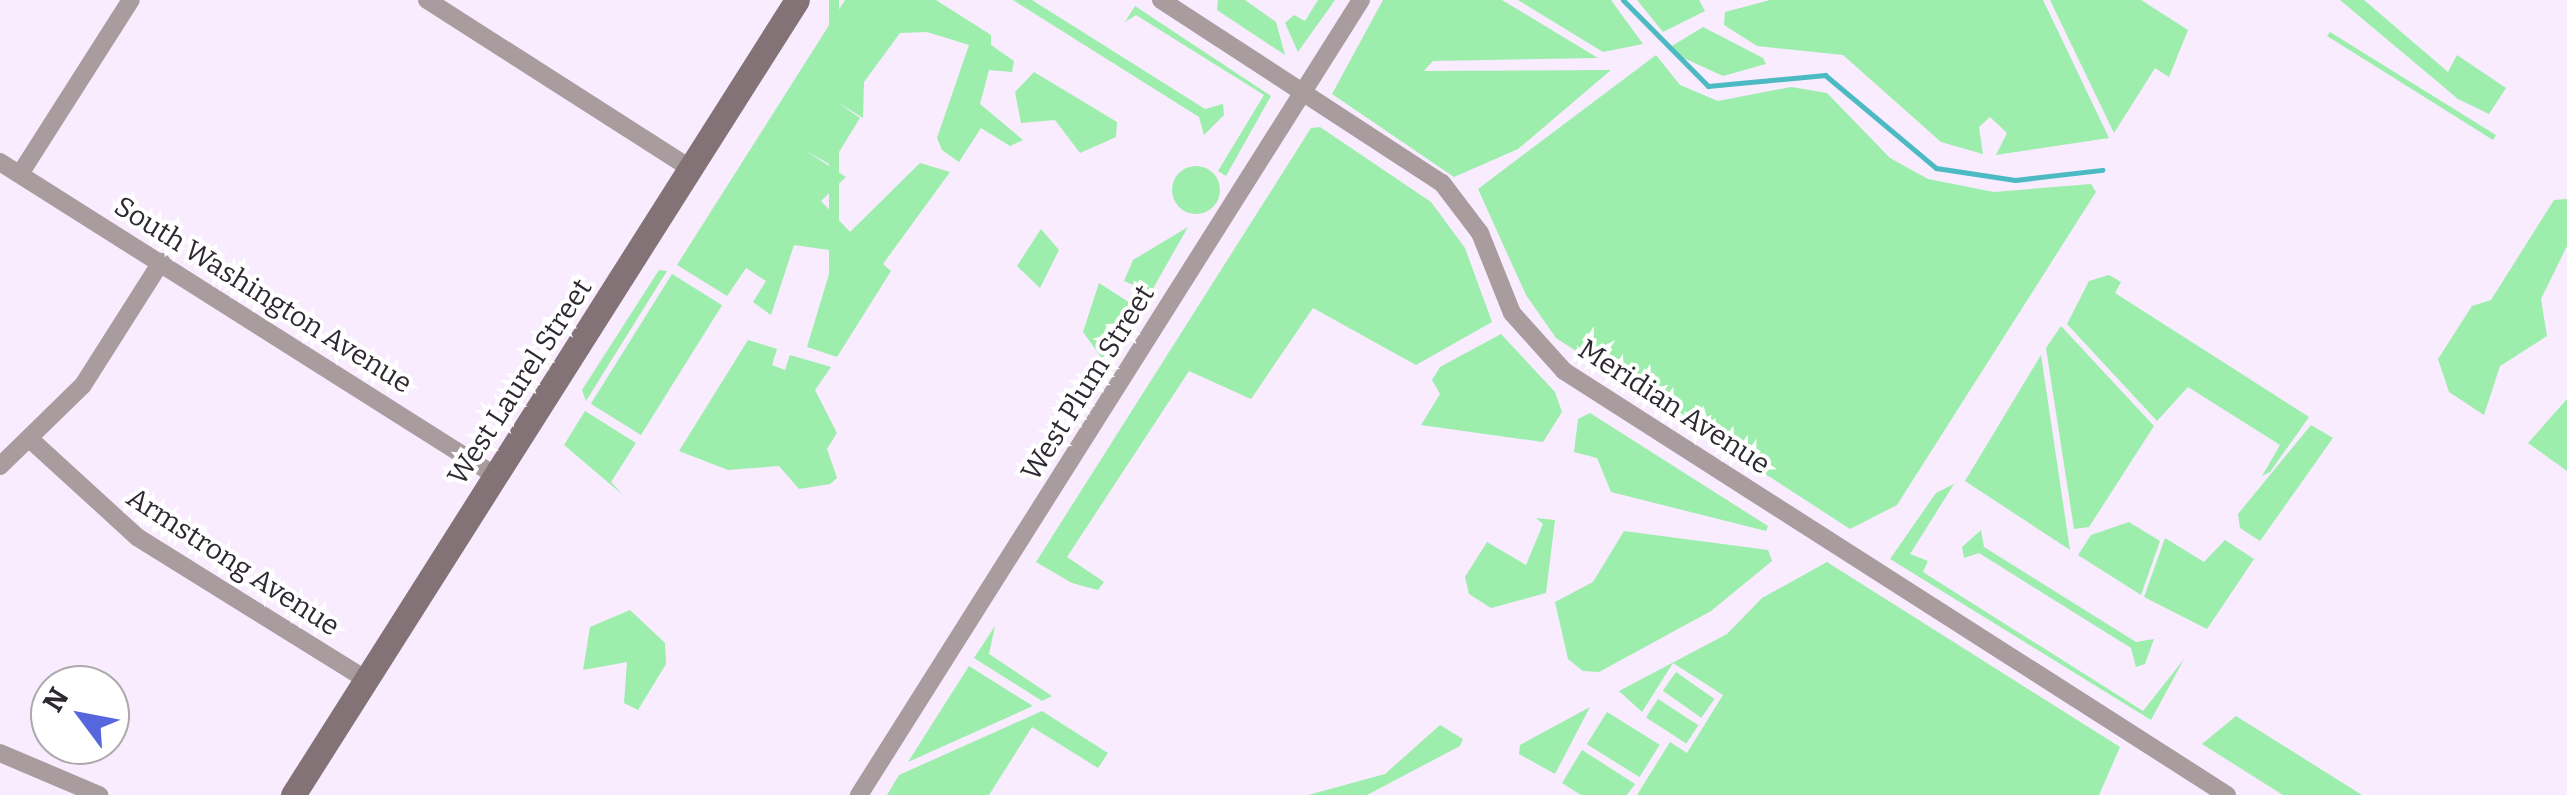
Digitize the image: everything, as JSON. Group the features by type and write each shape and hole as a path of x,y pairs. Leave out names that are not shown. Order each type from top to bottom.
{"main road":[{"name":"West Laurel Street","path":"293,795 797,0"}],"street":[{"path":"20,174 131,0"},
{"path":"427,0 691,169"},
{"name":"Meridian Avenue","path":"1160,0 1454,194 1512,313 1564,370 2227,795"},
{"name":"West Plum Street","path":"859,795 1361,0"},
{"name":"South Washington Avenue","path":"0,162 496,476"},
{"path":"0,466 32,441 82,385 161,262"},
{"name":"Armstrong Avenue","path":"32,441 137,537 367,680"},
{"path":"0,753 99,795"}],"green space":[{"path":"829,0 839,0 839,297 829,297"},
{"path":"845,0 936,0 991,35 991,45 1014,61 1012,72 989,70 980,104 1023,140 1010,146 981,128 959,162 942,150 937,138 969,45 927,32 900,33 864,82 863,118 837,102 860,118 831,165 806,151 846,177 821,201 850,232 920,163 950,172 883,264 891,271 837,357 807,347 836,251 794,245 771,315 753,302 766,281 746,268 727,296 677,265"},
{"path":"1013,0 1032,0 1205,109 1223,104 1224,115 1204,135 1199,117"},
{"path":"1218,0 1245,0 1276,22 1285,55 1217,10"},
{"path":"1318,0 1335,0 1298,52 1285,23 1294,15 1305,21"},
{"path":"1383,0 1502,0 1598,58 1433,61 1424,71 1611,70 1518,149 1454,177 1332,94"},
{"path":"1518,0 1611,0 1643,44 1603,52"},
{"path":"1637,0 1699,0 1705,11 1663,32"},
{"path":"1770,0 2043,0 2109,138 1996,155 2007,133 1990,117 1979,127 1983,154 1941,142 1843,55 1757,46 1724,25 1725,12"},
{"path":"2050,0 2141,0 2188,30 2169,77 2155,68 2114,133"},
{"path":"2340,0 2364,0 2448,72 2457,55 2506,88 2489,114 2458,99"},
{"path":"1135,6 1271,96 1226,176 1218,171 1264,95 1136,15 1125,22"},
{"path":"1703,27 1763,58 1766,64 1723,76 1677,55 1672,46"},
{"path":"2330,32 2496,135 2493,140 2327,36"},
{"path":"1656,55 1680,85 1718,101 1791,87 1827,93 1890,158 1928,179 1994,192 2091,184 2096,192 1897,505 1850,529 1556,338 1526,295 1478,189"},
{"path":"1034,72 1117,122 1116,137 1080,153 1055,120 1021,123 1015,92"},
{"path":"1320,127 1431,202 1465,248 1492,322 1416,365 1313,308 1251,399 1189,371 1067,557 1104,582 1098,590 1072,583 1036,562 1311,128"},
{"path":"1196,166 1213,173 1220,190 1213,207 1196,214 1179,207 1172,190 1179,173"},
{"path":"2567,199 2567,246 2541,299 2547,336 2500,366 2484,415 2449,392 2438,359 2472,306 2491,300 2554,200"},
{"path":"1188,227 1151,292 1124,281 1133,260"},
{"path":"1041,229 1059,250 1040,288 1017,266"},
{"path":"659,270 667,271 586,401 582,390"},
{"path":"672,274 722,305 641,435 591,404"},
{"path":"2109,275 2121,282 2115,293 2309,417 2270,472 2262,476 2280,445 2188,387 2157,421 2067,324 2089,281"},
{"path":"1099,283 1141,310 1106,364 1083,332"},
{"path":"2061,326 2154,426 2089,527 2074,529 2046,348"},
{"path":"1501,334 1555,392 1562,412 1543,442 1421,425 1440,394 1432,380 1440,367"},
{"path":"748,340 777,349 772,365 785,370 790,355 831,367 815,390 837,433 827,449 837,478 830,484 799,489 779,466 728,470 679,451"},
{"path":"2041,355 2070,550 1965,481"},
{"path":"2567,399 2567,471 2528,443"},
{"path":"585,411 636,443 611,482 623,495 564,445"},
{"path":"1590,413 1768,526 1766,531 1611,492 1597,458 1574,452 1578,419"},
{"path":"2311,425 2333,438 2260,541 2240,528 2238,514"},
{"path":"1954,484 1910,554 1928,561 1923,572 2143,711 2184,659 2151,720 1890,559 1936,493"},
{"path":"1536,518 1555,520 1546,593 1491,608 1469,594 1465,577 1487,542 1526,565 1543,524"},
{"path":"2129,522 2160,541 2141,595 2078,555 2091,535"},
{"path":"1981,530 1984,547 2136,642 2154,639 2145,664 2136,667 2131,648 1979,553 1964,558 1962,547"},
{"path":"1624,531 1768,550 1772,561 1711,611 1599,672 1583,671 1568,659 1555,602 1593,582"},
{"path":"2165,538 2204,562 2225,540 2254,559 2207,629 2144,597"},
{"path":"1827,562 2120,747 2099,795 1637,795 1670,742 1687,753 1723,695 1673,663 1642,712 1619,691 1727,634 1762,598"},
{"path":"630,610 665,643 666,664 638,710 624,703 627,662 583,670 590,627"},
{"path":"995,626 989,654 1052,696 1042,701 974,658"},
{"path":"969,666 1033,706 908,762"},
{"path":"1676,672 1715,699 1701,718 1663,691"},
{"path":"1658,699 1698,725 1686,744 1646,717"},
{"path":"1590,707 1555,774 1519,754 1520,745"},
{"path":"1042,711 1108,753 1098,768 1032,727 989,795 887,795 899,775"},
{"path":"1607,712 1660,745 1639,777 1587,744"},
{"path":"2236,716 2362,795 2283,795 2202,744"},
{"path":"1440,725 1463,739 1460,746 1367,795 1308,795 1385,774"},
{"path":"1582,750 1635,784 1627,795 1581,795 1562,783"}],"waterway":[{"path":"1623,0 1708,86 1825,75 1936,168 2015,180 2102,170"}]}
